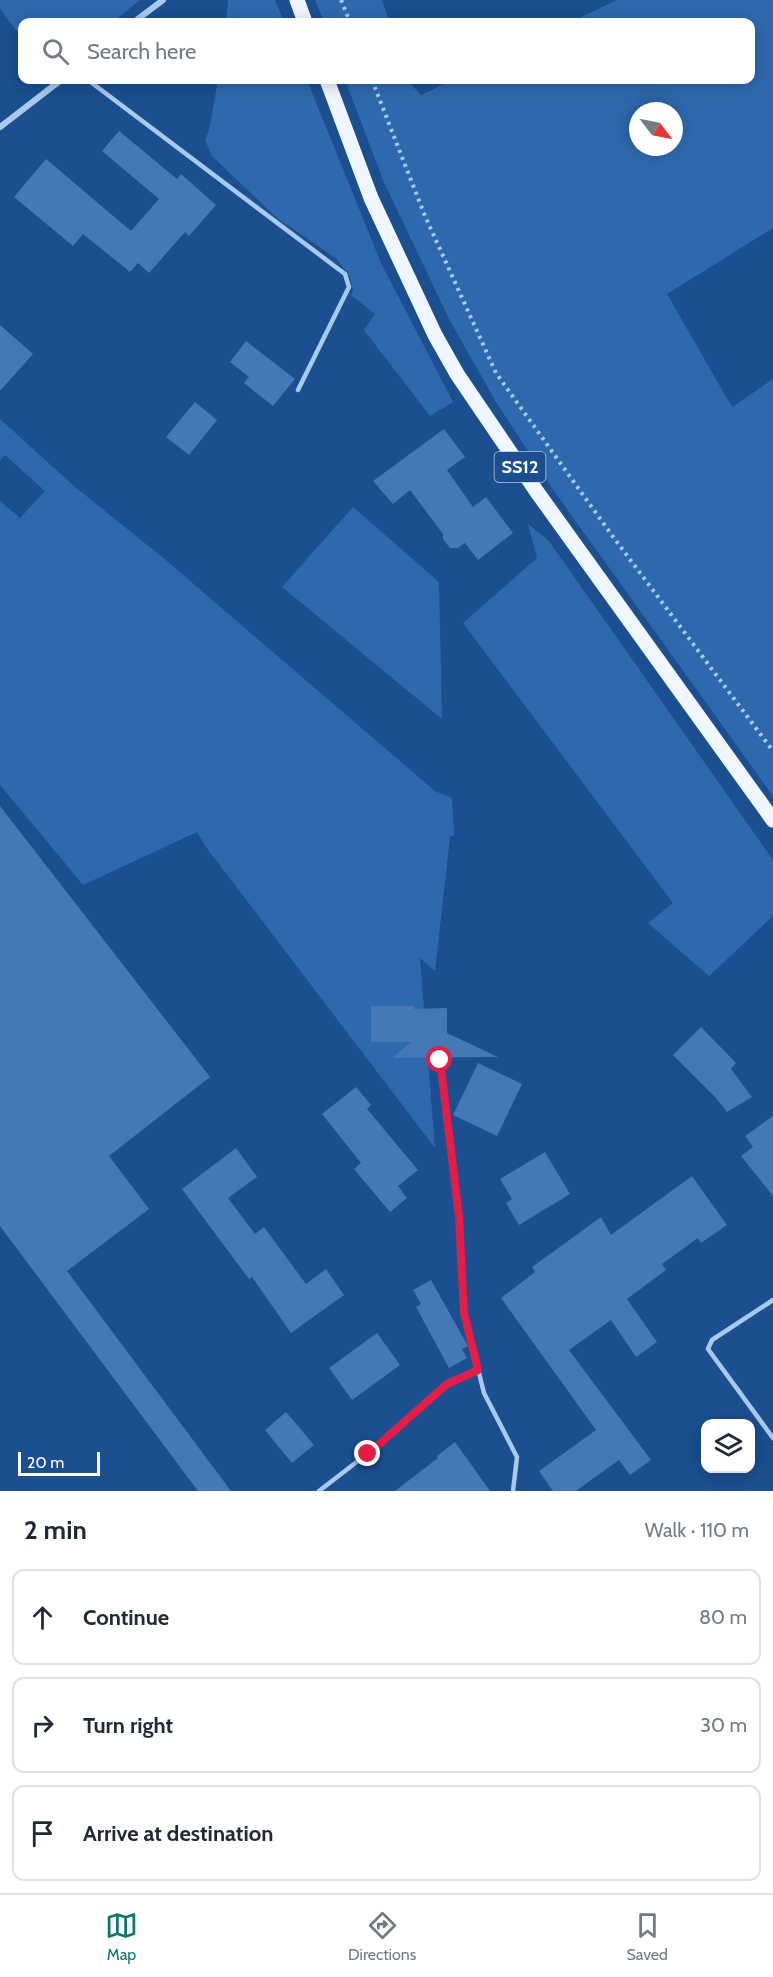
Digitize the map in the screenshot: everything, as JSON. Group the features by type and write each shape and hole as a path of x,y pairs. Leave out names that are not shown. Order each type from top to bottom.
{"main road":[{"path":"297,0 304,18"},
{"name":"SS12","path":"328,84 371,198 435,335 457,374 544,502 773,820"}],"street":[{"path":"139,18 163,0"},
{"path":"0,128 57,84"}],"lane":[{"path":"93,84 345,274 349,286 298,390"},
{"path":"440,1060 459,1217 464,1313 484,1393 517,1457 513,1491"},
{"path":"773,1300 712,1340 708,1349 773,1438"},
{"path":"319,1491 368,1454 447,1384 478,1370"}],"path":[{"path":"341,0 348,18"},
{"path":"374,84 425,216 496,373 611,534 773,751"}],"shaded area":[{"path":"0,0 140,0 118,18 18,18 18,33 0,9"},
{"path":"228,0 275,0 282,18 226,18"},
{"path":"315,0 382,0 388,18 322,18"},
{"path":"617,0 773,0 773,228 667,294 732,407 773,379 773,796 554,491 496,402 449,319 383,180 347,84 411,84 421,95 444,84 755,84 755,18 579,18"},
{"path":"217,84 309,84 381,263 453,402 430,416 364,330 375,314 351,295 353,291 350,277 337,259 277,218 212,156 205,140"},
{"path":"0,419 74,486 167,561 435,791 452,798 454,835 450,837 435,971 420,958 435,1148 206,847 197,832 83,885 0,785 0,501 20,518 45,491 5,455 0,460"},
{"path":"353,507 439,582 442,719 282,587"},
{"path":"528,524 549,541 773,860 773,916 709,976 648,923 673,903 463,623 537,558"}],"building":[{"path":"119,131 177,179 181,174 216,205 189,236 185,232 149,273 138,263 130,272 83,234 73,246 14,197 46,159 131,231 159,199 102,151"},
{"path":"0,325 33,354 0,391"},
{"path":"246,341 295,379 273,406 244,383 249,377 230,362"},
{"path":"195,402 217,420 189,455 166,437"},
{"path":"444,429 465,457 447,470 473,507 486,497 513,533 478,560 465,543 458,548 450,548 443,539 443,534 410,490 393,504 373,481"},
{"path":"0,806 210,1077 109,1156 149,1209 67,1271 231,1491 198,1491 0,1226"},
{"path":"371,1006 414,1006 414,1009 447,1008 447,1033 498,1057 392,1058 411,1042 371,1042"},
{"path":"701,1027 736,1063 731,1069 752,1097 727,1112 673,1055"},
{"path":"478,1063 522,1084 497,1136 453,1115"},
{"path":"356,1087 371,1105 367,1109 418,1170 398,1186 407,1198 390,1212 354,1169 361,1163 322,1114"},
{"path":"773,1116 773,1196 741,1156 753,1147 745,1136"},
{"path":"236,1148 257,1177 228,1198 255,1234 264,1227 306,1284 326,1269 344,1295 291,1333 252,1277 249,1279 182,1189"},
{"path":"545,1152 570,1194 519,1225 506,1203 512,1199 500,1179"},
{"path":"692,1176 727,1225 701,1243 698,1238 662,1264 666,1270 627,1299 657,1342 636,1357 611,1320 569,1350 651,1460 630,1475 619,1460 576,1491 553,1491 539,1471 596,1430 501,1298 535,1272 532,1267 601,1217 611,1235"},
{"path":"431,1280 468,1346 462,1349 467,1358 449,1368 416,1307 421,1304 413,1290"},
{"path":"377,1333 400,1365 352,1400 329,1368"},
{"path":"286,1412 314,1445 292,1463 265,1430"},
{"path":"455,1442 490,1491 395,1491 438,1458 437,1456"}],"route":[{"path":"368,1454 447,1384 478,1370 464,1313 459,1217 440,1060"}]}
